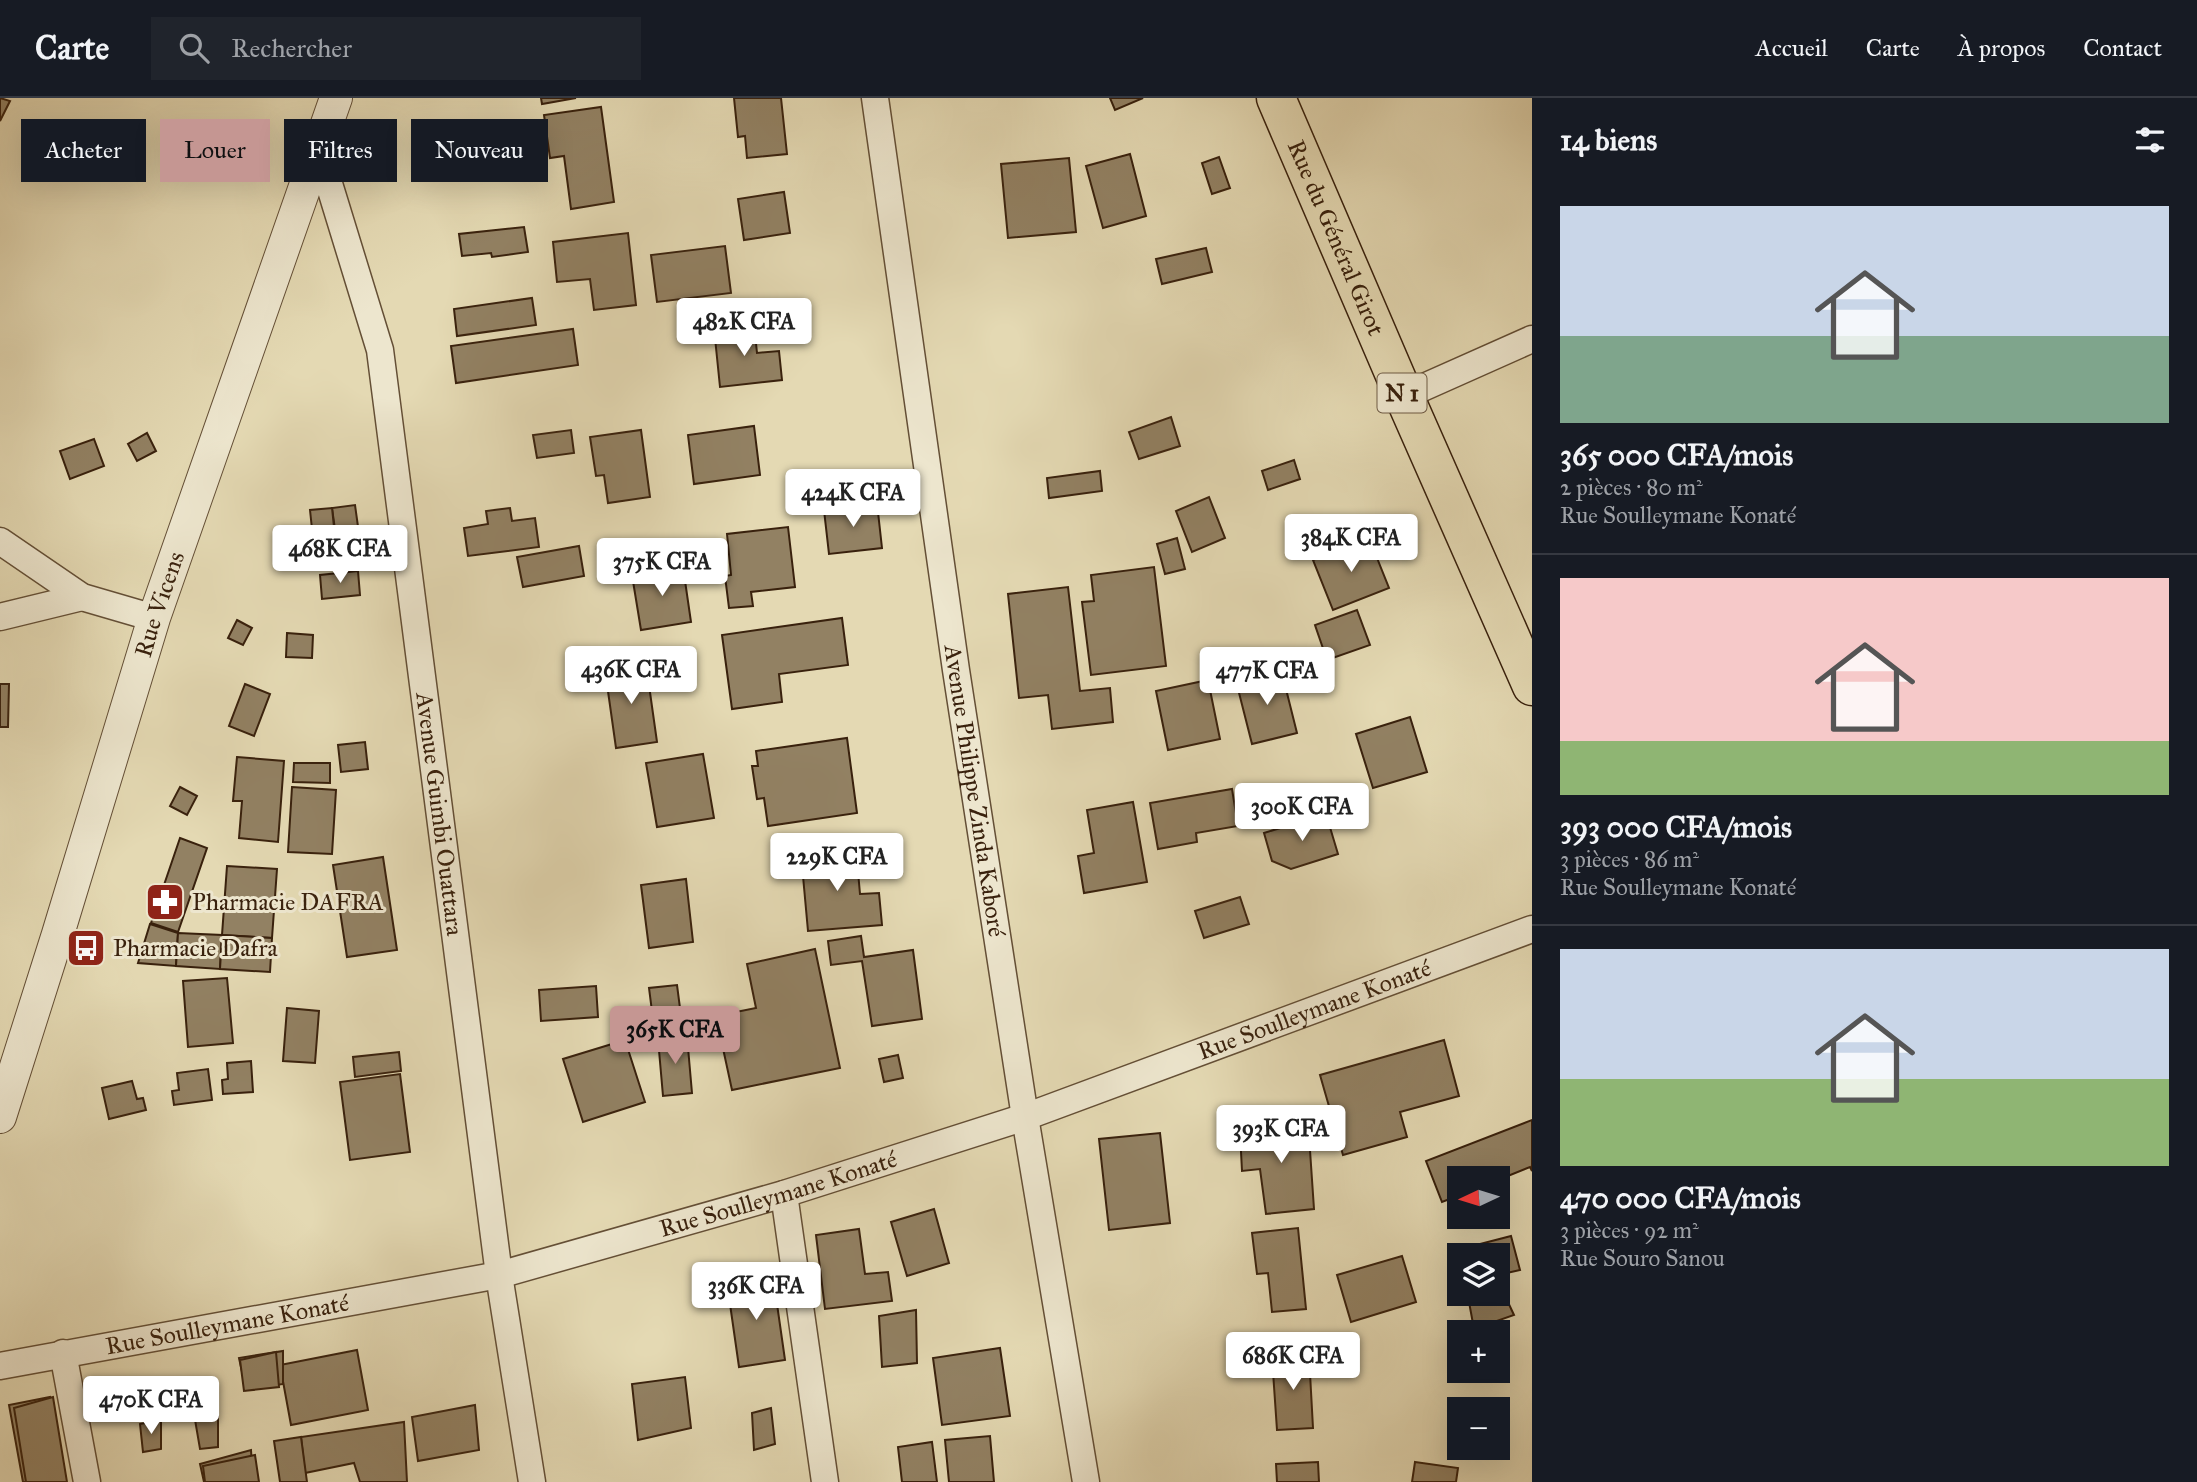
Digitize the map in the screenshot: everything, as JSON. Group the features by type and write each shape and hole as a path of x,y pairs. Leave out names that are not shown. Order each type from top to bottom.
{"highway":[{"name":"Rue du Général Girot","path":"1276,98 1532,686"}],"street":[{"name":"Rue Vicens","path":"329,119 336,98"},
{"name":"Avenue Philippe Zinda Kaboré","path":"875,98 956,670 1025,1117 1086,1482"},
{"name":"Rue Vicens","path":"0,1117 154,618 308,182"},
{"name":"Avenue Guimbi Ouattara","path":"329,182 380,350 499,1275 532,1482"},
{"path":"1404,396 1532,339"},
{"path":"0,541 82,597 154,618"},
{"path":"0,617 82,597"},
{"name":"Rue Soulleymane Konaté","path":"0,1366 499,1275 784,1194 1025,1117 1532,929"},
{"path":"784,1194 825,1482"},
{"path":"63,1353 88,1482"}],"building":[{"path":"0,98 10,101 0,121"},
{"path":"541,98 576,98 542,104"},
{"path":"734,98 781,98 787,154 747,158 745,136 738,137"},
{"path":"1110,98 1143,98 1115,110"},
{"path":"601,107 614,202 571,209 564,156 550,158 548,119 545,119 544,115"},
{"path":"1130,154 1146,216 1103,228 1086,166"},
{"path":"1219,157 1230,188 1212,194 1202,163"},
{"path":"1069,158 1076,232 1008,238 1001,164"},
{"path":"784,192 790,233 744,240 738,199"},
{"path":"524,227 528,252 492,257 491,253 462,256 459,234"},
{"path":"628,233 636,305 594,310 590,279 557,282 553,242"},
{"path":"725,246 731,293 657,302 651,255"},
{"path":"1206,248 1212,272 1162,284 1156,259"},
{"path":"532,298 536,325 457,336 454,309"},
{"path":"754,324 757,353 779,351 782,380 720,387 714,328"},
{"path":"573,329 578,365 456,383 451,346"},
{"path":"1171,417 1180,446 1139,459 1129,432"},
{"path":"754,426 760,475 694,484 688,435"},
{"path":"571,430 574,453 537,458 533,435"},
{"path":"641,430 650,497 608,503 604,475 596,476 590,437"},
{"path":"147,433 156,451 137,461 128,444"},
{"path":"94,439 104,466 70,479 60,451"},
{"path":"1294,460 1300,479 1268,490 1262,471"},
{"path":"1100,471 1102,491 1049,498 1047,478"},
{"path":"1209,497 1225,538 1192,552 1176,511"},
{"path":"877,503 882,548 829,554 824,510"},
{"path":"355,505 360,541 337,544 332,508"},
{"path":"332,508 334,527 312,529 310,510"},
{"path":"510,508 512,521 535,518 539,547 468,556 464,528 488,524 486,511"},
{"path":"788,527 795,587 751,592 753,606 729,608 725,576 731,575 727,534"},
{"path":"1177,538 1185,569 1165,574 1157,544"},
{"path":"1369,538 1389,588 1333,610 1313,560"},
{"path":"579,546 584,576 523,587 517,557"},
{"path":"683,567 691,622 641,630 632,575"},
{"path":"1154,567 1166,666 1091,675 1082,602 1094,601 1091,575"},
{"path":"358,571 360,595 322,599 320,575"},
{"path":"1068,587 1080,691 1110,688 1113,722 1052,729 1048,695 1019,698 1008,594"},
{"path":"1357,610 1370,645 1327,660 1315,625"},
{"path":"842,618 848,665 779,674 782,702 732,709 722,635"},
{"path":"237,620 252,628 243,645 228,638"},
{"path":"287,633 313,635 312,658 286,657"},
{"path":"646,664 657,742 616,748 605,670"},
{"path":"1281,669 1297,733 1252,744 1236,681"},
{"path":"1208,680 1220,739 1168,750 1156,691"},
{"path":"0,684 9,684 8,727 0,727"},
{"path":"245,684 270,694 254,736 229,726"},
{"path":"1410,717 1427,772 1373,788 1356,734"},
{"path":"847,738 857,813 768,826 764,798 757,799 752,766 758,766 756,751"},
{"path":"365,742 368,769 341,772 338,745"},
{"path":"703,754 714,818 657,827 646,763"},
{"path":"237,757 284,761 278,842 239,838 242,801 233,801"},
{"path":"294,763 330,763 330,783 293,782"},
{"path":"180,787 197,796 187,815 170,806"},
{"path":"292,787 336,790 332,854 288,852"},
{"path":"1232,789 1238,826 1196,833 1197,842 1158,849 1150,803"},
{"path":"1133,802 1147,882 1084,893 1078,856 1094,853 1087,810"},
{"path":"1326,814 1338,854 1291,869 1272,861 1264,833"},
{"path":"180,838 207,848 178,932 151,923"},
{"path":"856,849 860,894 879,893 882,925 808,931 801,854"},
{"path":"383,857 397,950 347,957 333,865"},
{"path":"227,866 277,869 272,938 222,935"},
{"path":"686,879 693,942 649,948 641,885"},
{"path":"1240,897 1249,924 1204,938 1195,911"},
{"path":"150,924 178,933 176,966 138,963"},
{"path":"178,933 222,935 220,969 176,966"},
{"path":"222,935 272,938 270,972 220,969"},
{"path":"861,936 864,957 913,950 922,1019 872,1026 862,961 831,965 828,941"},
{"path":"815,949 840,1068 732,1090 716,1016 756,1008 747,964"},
{"path":"227,978 233,1043 188,1047 183,981"},
{"path":"677,985 683,1031 655,1035 649,988"},
{"path":"596,986 598,1017 541,1021 539,990"},
{"path":"287,1008 319,1011 315,1063 283,1061"},
{"path":"687,1036 692,1093 663,1096 658,1039"},
{"path":"625,1040 645,1102 583,1122 563,1059"},
{"path":"1444,1040 1459,1096 1400,1112 1407,1137 1343,1155 1320,1075"},
{"path":"399,1052 401,1071 355,1077 353,1057"},
{"path":"898,1055 903,1078 884,1082 879,1059"},
{"path":"251,1061 253,1092 223,1094 222,1080 228,1079 227,1063"},
{"path":"208,1069 212,1100 174,1105 172,1091 179,1090 177,1073"},
{"path":"400,1074 410,1152 350,1160 340,1082"},
{"path":"132,1081 137,1099 143,1098 146,1110 109,1119 102,1088"},
{"path":"1532,1120 1532,1171 1530,1167 1510,1175 1510,1166 1447,1166 1447,1200 1442,1202 1426,1161"},
{"path":"1308,1121 1314,1209 1266,1214 1260,1169 1242,1171 1240,1132"},
{"path":"1160,1133 1170,1223 1109,1230 1099,1139"},
{"path":"934,1209 949,1263 907,1276 891,1222"},
{"path":"1298,1228 1306,1309 1272,1312 1268,1273 1257,1274 1252,1233"},
{"path":"859,1229 865,1274 888,1272 892,1301 825,1309 816,1235"},
{"path":"1511,1236 1520,1270 1510,1272 1510,1243 1484,1243"},
{"path":"1402,1256 1416,1302 1351,1322 1337,1275"},
{"path":"773,1276 785,1360 739,1367 727,1283"},
{"path":"1470,1306 1510,1306 1514,1315 1500,1320 1472,1320"},
{"path":"916,1310 917,1363 882,1367 879,1316"},
{"path":"1000,1348 1010,1416 942,1425 933,1358"},
{"path":"357,1350 368,1410 291,1425 280,1365"},
{"path":"283,1351 283,1384 246,1390 239,1358"},
{"path":"276,1352 279,1387 244,1391 240,1360"},
{"path":"1309,1355 1313,1428 1277,1430 1272,1357"},
{"path":"685,1377 691,1428 638,1440 632,1384"},
{"path":"166,1378 167,1409 138,1417 133,1385"},
{"path":"171,1379 174,1411 138,1419 134,1387"},
{"path":"50,1397 65,1482 23,1482 9,1405"},
{"path":"53,1397 67,1482 26,1482 14,1408"},
{"path":"218,1404 218,1447 200,1449 193,1408"},
{"path":"475,1405 479,1450 418,1461 412,1417"},
{"path":"771,1408 775,1444 754,1450 752,1413"},
{"path":"161,1420 161,1449 143,1452 140,1424"},
{"path":"404,1422 407,1482 360,1482 354,1463 305,1473 301,1437"},
{"path":"990,1436 994,1482 949,1482 945,1440"},
{"path":"301,1437 307,1482 280,1482 274,1441"},
{"path":"932,1442 937,1482 902,1482 898,1447"},
{"path":"251,1450 253,1482 204,1482 200,1464"},
{"path":"255,1455 259,1482 205,1482 203,1466"},
{"path":"1318,1462 1319,1482 1277,1482 1276,1464"},
{"path":"1415,1462 1458,1468 1456,1482 1412,1482"}],"place":[{"name":"Pharmacie DAFRA","path":"165,902"},
{"name":"Pharmacie Dafra","path":"86,948"}]}
